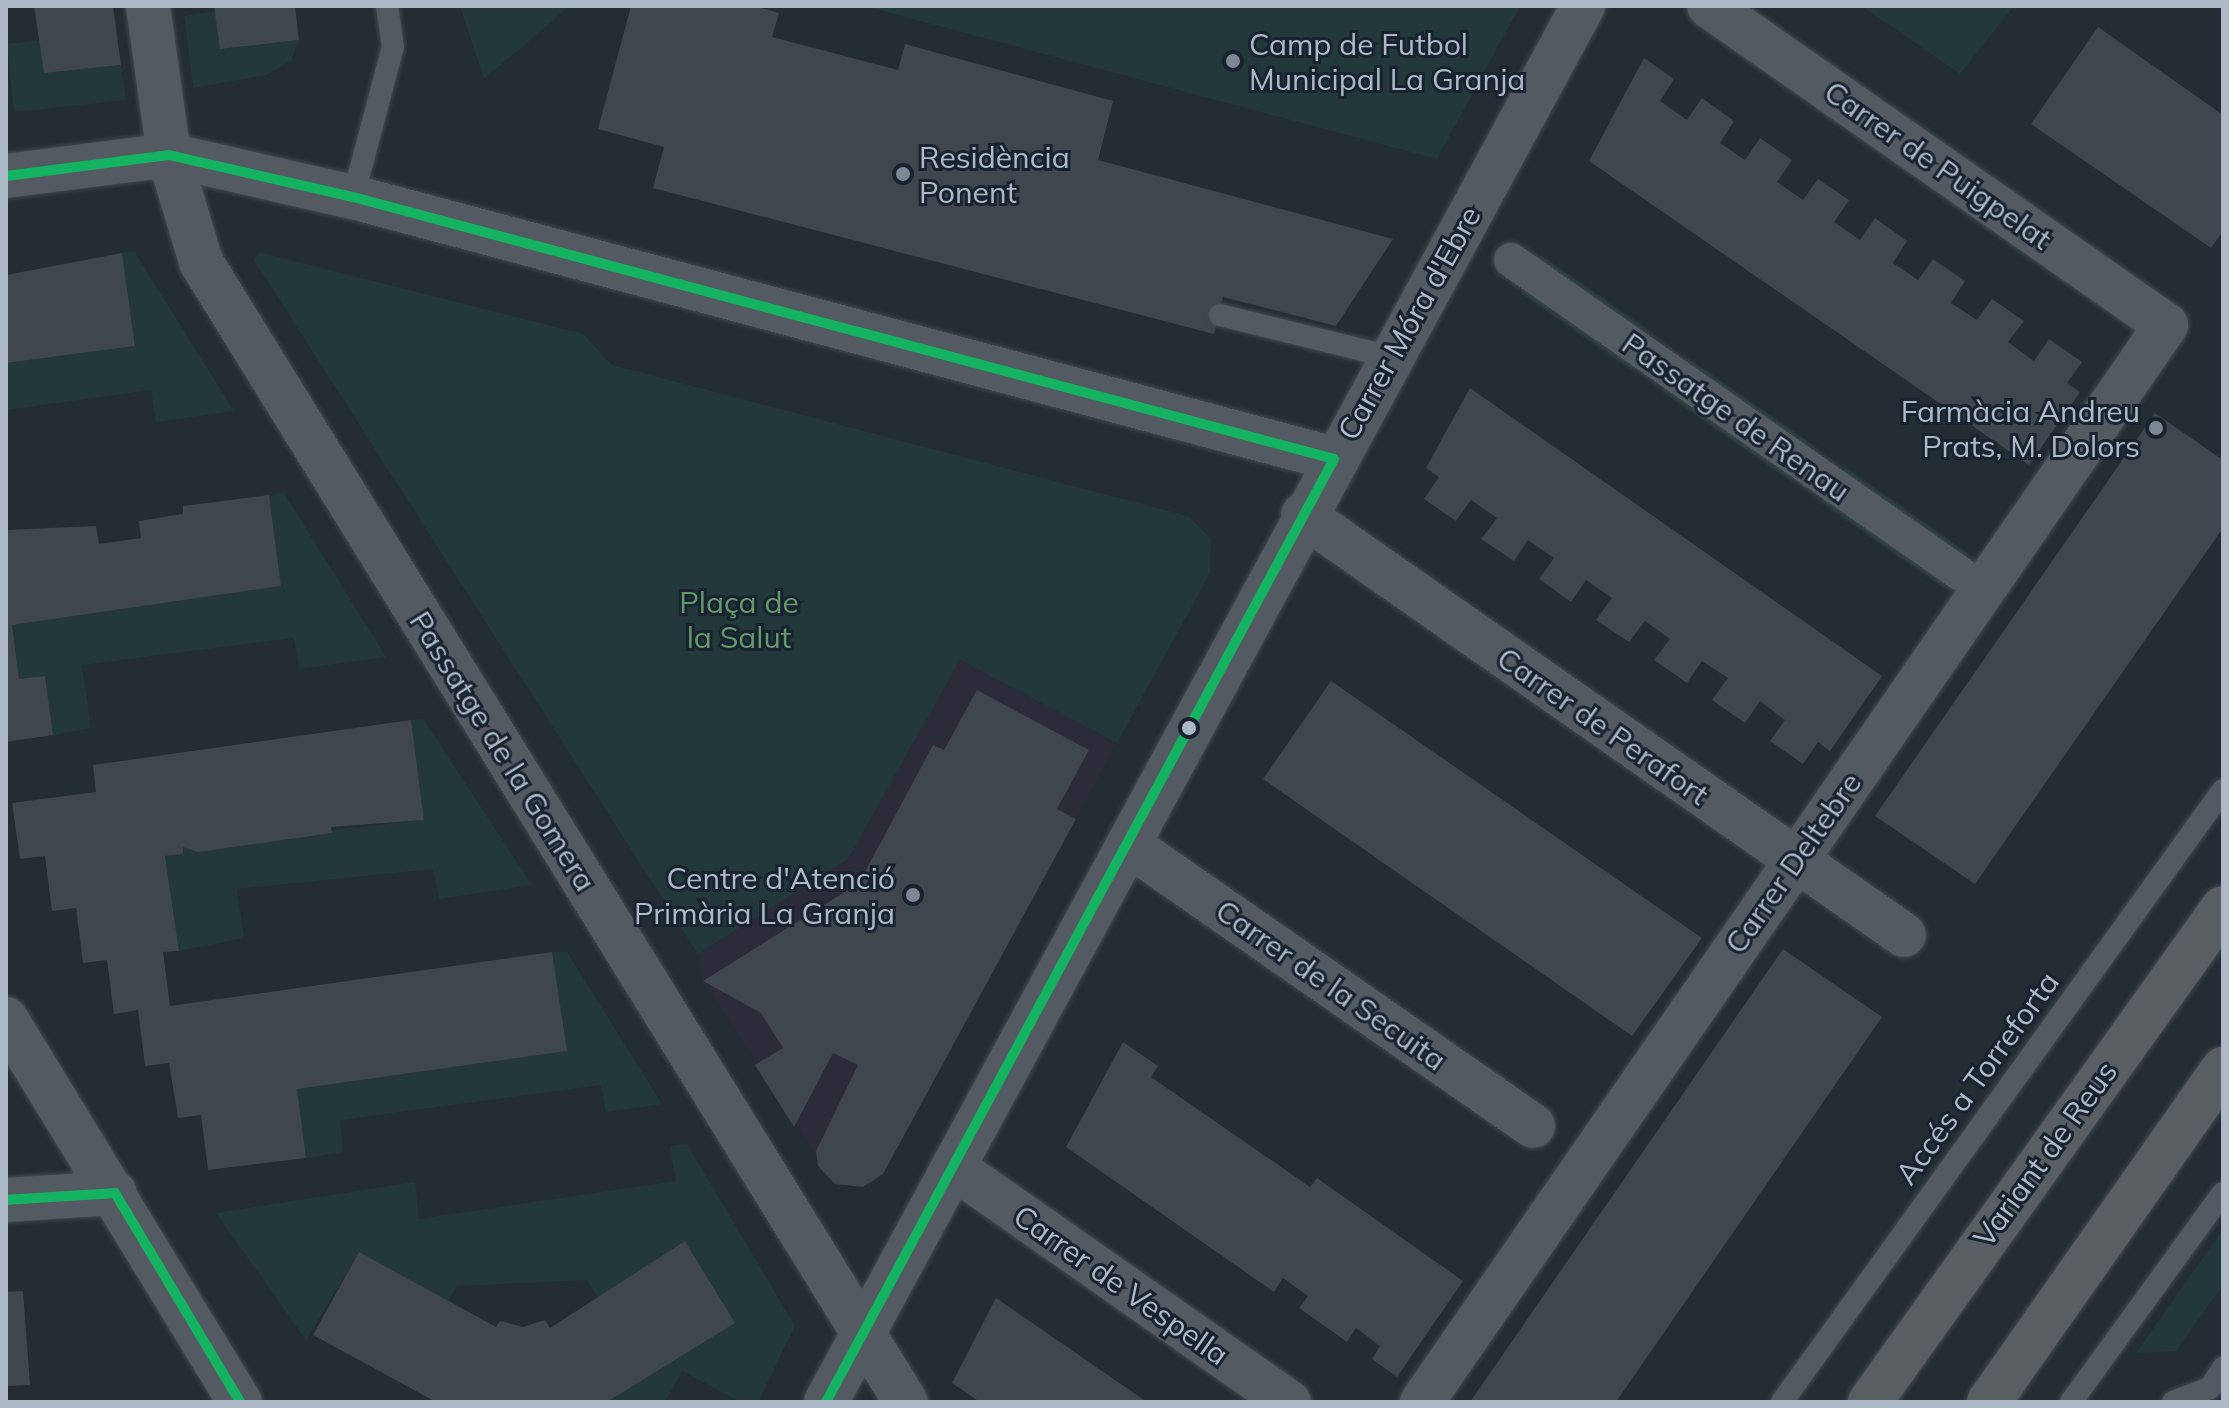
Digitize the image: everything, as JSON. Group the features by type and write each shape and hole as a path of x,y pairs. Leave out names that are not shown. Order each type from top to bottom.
{"highway":[{"name":"Variant de Reus","path":"1870,1402 2223,908"},
{"path":"1989,1402 2223,1069"}],"street":[{"name":"Passatge de la Gomera","path":"148,6 169,155 201,262 906,1402"},
{"name":"Carrer Móra d'Ebre","path":"826,1402 1129,845 1303,515 1583,6"},
{"name":"Carrer de Puigpelat","path":"1709,6 2166,325"},
{"path":"6,176 169,155 353,197 1334,459"},
{"name":"Passatge de Renau","path":"1511,260 1961,574"},
{"name":"Carrer Deltebre","path":"1422,1402 1794,859 2166,325"},
{"name":"Carrer de Perafort","path":"1303,515 1904,935"},
{"name":"Carrer de la Secuita","path":"1129,845 1533,1126"},
{"path":"6,1019 240,1402"},
{"name":"Carrer de Vespella","path":"953,1167 1289,1402"},
{"path":"6,1200 115,1193"}],"lane":[{"path":"353,197 393,47 387,6"},
{"path":"1220,315 1391,357"},
{"name":"Accés a Torreforta","path":"1782,1402 2223,790"},
{"path":"2071,1402 2223,1193"},
{"path":"2173,1402 2216,1385 2223,1368"}],"shaded area":[{"name":"Centre d'Atenció Primària La Granja","path":"960,660 1117,743 883,1174 863,1187 835,1184 703,981 698,954 848,859"}],"green space":[{"path":"460,6 570,6 484,79"},
{"path":"864,6 1520,6 1437,159"},
{"path":"1862,6 2014,6 1960,74"},
{"path":"215,11 221,49 299,40 291,61 266,75 193,88 184,16"},
{"path":"39,40 44,73 121,65 126,100 14,112 7,44"},
{"path":"134,251 234,411 156,422 151,390 6,410 6,363 135,346 122,253"},
{"name":"Plaça de la Salut","path":"259,252 583,334 612,365 1188,516 1211,539 1210,573 1117,743 960,660 848,859 698,954 254,260"},
{"path":"1541,255 1654,333 1629,369 1520,293"},
{"path":"1687,357 1815,446 1790,481 1662,392"},
{"path":"1846,467 1968,553 1943,588 1821,503"},
{"path":"284,493 386,657 299,669 294,638 82,665 91,728 53,735 45,677 19,679 12,625 281,586 269,495"},
{"path":"423,719 532,885 439,899 433,869 237,889 244,938 179,951 165,856 183,847 424,820 411,720"},
{"path":"552,952 567,952 662,1104 606,1112 601,1085 340,1120 343,1152 306,1158 297,1089 566,1051"},
{"path":"687,1144 795,1326 758,1402 741,1402 682,1371 665,1402 607,1402 735,1323 685,1241 598,1298 587,1280 457,1286 448,1301 359,1252 306,1340 216,1213 415,1182 419,1219 676,1181 670,1146"},
{"path":"2223,1229 2223,1285 2176,1351 2136,1353"}],"building":[{"path":"34,6 113,6 121,65 44,73"},
{"path":"214,6 295,6 299,40 220,49"},
{"name":"Residència Ponent","path":"631,6 754,6 779,13 772,37 898,70 905,44 1113,101 1098,160 1393,239 1336,326 1223,297 1214,334 653,188 664,147 598,129"},
{"path":"2098,27 2223,115 2223,231 2211,248 2031,124"},
{"path":"1644,58 1674,79 1660,101 1687,120 1702,98 1734,121 1720,143 1745,160 1760,138 1792,160 1777,182 1803,200 1818,179 1849,200 1834,222 1860,240 1875,218 1907,241 1893,263 1918,280 1933,259 1965,281 1951,303 1977,320 1992,299 2024,321 2008,342 2034,361 2049,339 2082,362 2067,383 2080,392 2029,465 1589,161"},
{"path":"122,253 135,346 6,363 6,275"},
{"path":"1470,388 1882,676 1830,751 1818,742 1803,764 1770,741 1785,720 1760,701 1745,723 1712,700 1728,678 1702,661 1687,683 1654,660 1670,639 1645,621 1629,642 1596,620 1612,598 1586,580 1571,602 1539,579 1554,558 1528,540 1514,561 1481,539 1497,518 1471,500 1456,521 1424,499 1439,477 1426,468"},
{"path":"2155,413 2223,460 2223,528 1975,884 1875,816"},
{"path":"269,495 281,586 12,625 19,679 45,676 53,735 6,742 6,530 96,526 99,544 141,538 139,521 183,514 183,506"},
{"path":"1331,681 1702,938 1632,1036 1263,779"},
{"name":"Centre d'Atenció Primària La Granja","path":"977,690 1089,750 1057,809 1076,819 883,1174 863,1187 835,1184 818,1166 816,1151 858,1065 833,1053 794,1127 755,1065 783,1048 761,1013 703,981 859,883 933,745 944,750"},
{"path":"411,720 424,820 331,827 332,833 198,852 183,847 183,854 165,856 179,951 163,952 170,1006 552,952 567,1051 297,1089 306,1158 208,1170 201,1115 178,1118 169,1063 145,1066 138,1010 114,1014 107,960 83,963 76,908 52,911 45,856 20,859 12,803 96,792 93,765"},
{"path":"1783,949 1882,1017 1616,1402 1470,1402"},
{"path":"1123,1042 1158,1066 1151,1077 1310,1187 1317,1178 1463,1281 1397,1377 1372,1359 1380,1346 1356,1328 1347,1342 1299,1308 1308,1296 1283,1278 1274,1292 1066,1147"},
{"path":"685,1241 735,1323 607,1402 436,1402 313,1335 359,1252 496,1327 500,1321 523,1327 545,1320 550,1328"},
{"path":"23,1291 30,1385 6,1386 6,1292"},
{"path":"996,1298 1147,1402 980,1402 952,1383"}],"transit line":[{"path":"6,176 169,155 353,197 1334,459"},
{"path":"826,1402 1334,459"},
{"path":"115,1193 240,1402"},
{"path":"6,1200 115,1193"}],"place":[{"name":"Camp de Futbol Municipal La Granja","path":"1233,61"},
{"name":"Residència Ponent","path":"903,174"},
{"name":"Farmàcia Andreu Prats, M. Dolors","path":"2156,428"},
{"name":"Centre d'Atenció Primària La Granja","path":"913,895"}]}
